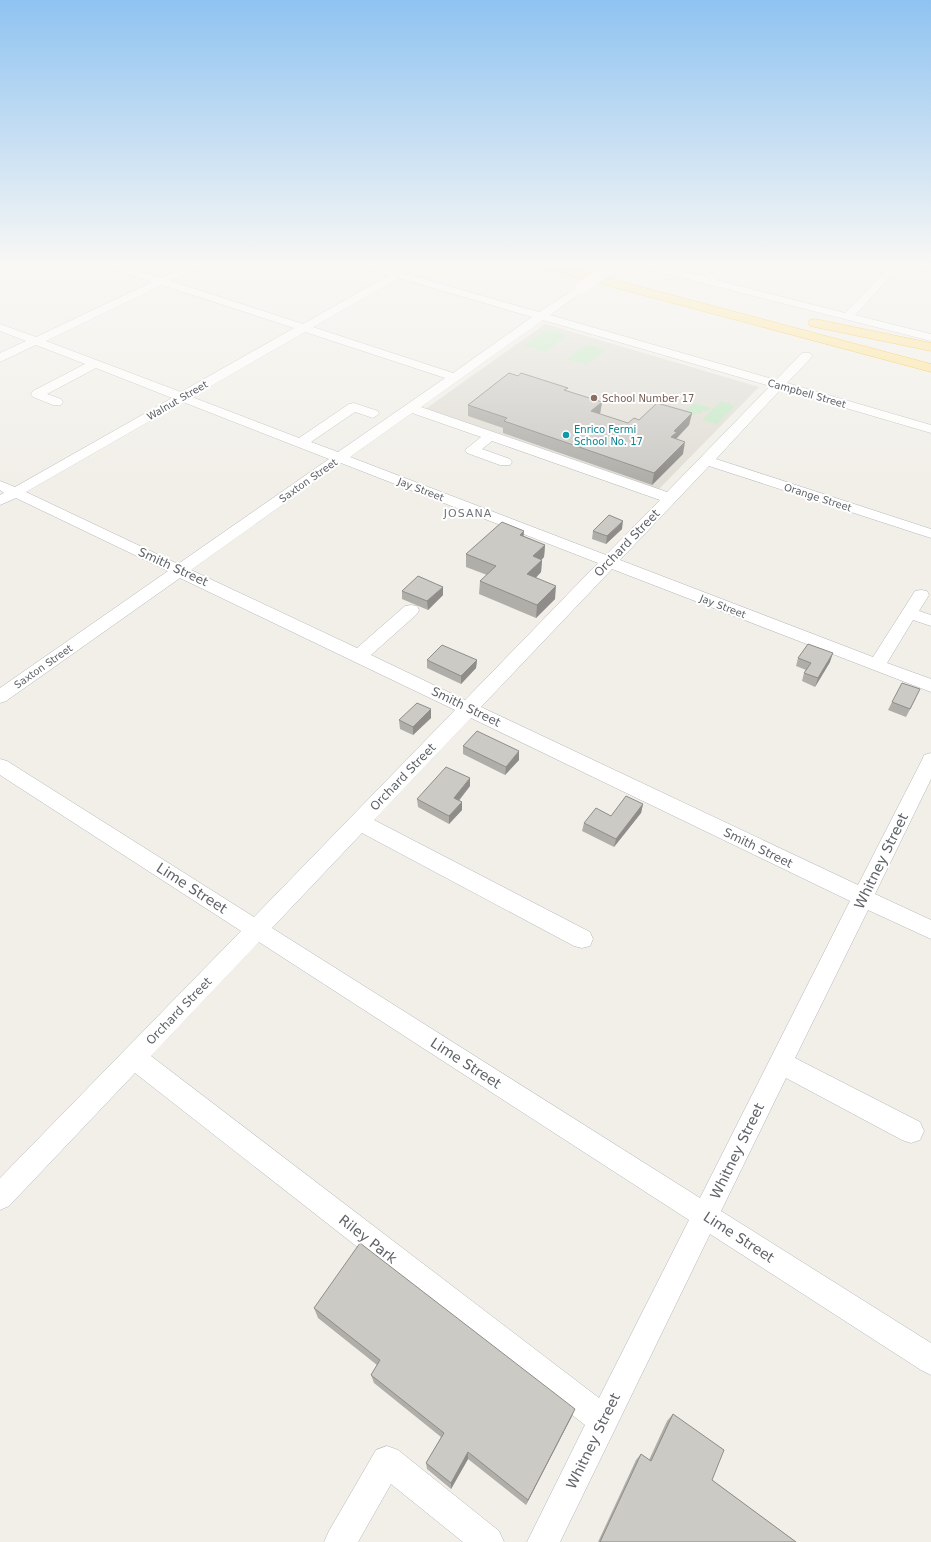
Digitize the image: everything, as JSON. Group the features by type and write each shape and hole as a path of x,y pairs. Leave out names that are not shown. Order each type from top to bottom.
{"highway":[{"path":"812,336 931,369"},
{"path":"856,336 931,356"},
{"path":"876,336 931,347"}],"street":[{"name":"Jay Street","path":"25,336 931,686"},
{"path":"0,358 45,336"},
{"name":"Walnut Street","path":"0,501 8,488 182,397 290,336"},
{"path":"328,336 454,377"},
{"name":"Saxton Street","path":"0,697 513,336"},
{"name":"Campbell Street","path":"610,336 931,429"},
{"name":"Orchard Street","path":"0,1197 806,356"},
{"path":"57,402 37,394 95,364"},
{"path":"300,443 354,407 373,414"},
{"path":"411,408 669,498"},
{"path":"490,436 472,450 506,462"},
{"name":"Orange Street","path":"706,460 931,534"},
{"name":"Smith Street","path":"8,488 931,930"},
{"path":"877,666 920,595"},
{"path":"359,656 411,610"},
{"path":"909,613 931,621"},
{"name":"Whitney Street","path":"542,1542 862,898 924,792 931,760"},
{"name":"Lime Street","path":"0,766 931,1360"},
{"path":"360,822 582,939"},
{"name":"Riley Park","path":"134,1058 603,1420"},
{"path":"780,1063 911,1131"},
{"path":"340,1542 387,1461 488,1542"}],"shaded area":[{"name":"School Number 17","path":"528,336 586,336 759,387 656,492 424,410"}],"green space":[{"path":"538,336 566,336 545,352 524,346"},
{"path":"586,344 606,350 587,365 567,359"},
{"path":"721,401 735,406 717,424 702,420"},
{"path":"695,403 711,408 707,412 703,411 700,414 696,413 694,415 684,411"}],"building":[{"name":"Enrico Fermi School No. 17","path":"509,373 518,376 521,373 568,388 564,390 602,402 591,411 628,423 634,418 639,420 657,403 692,413 674,431 677,432 671,437 685,442 654,473 504,421 507,418 468,405"},
{"path":"609,515 623,521 607,536 593,531"},
{"path":"502,522 524,531 520,535 545,545 533,556 542,560 527,574 556,586 537,605 480,581 496,566 466,554"},
{"path":"418,576 443,587 427,601 402,591"},
{"path":"808,644 833,653 818,678 804,673 811,663 798,658"},
{"path":"442,645 477,660 461,676 427,660"},
{"path":"902,683 920,689 910,709 892,702"},
{"path":"417,703 431,709 413,727 399,720"},
{"path":"477,731 519,751 506,767 463,746"},
{"path":"446,767 470,778 454,798 462,802 449,816 417,799"},
{"path":"626,796 643,804 616,839 584,823 596,808 611,816"},
{"path":"360,1243 575,1409 528,1500 468,1452 451,1483 426,1463 444,1433 371,1375 380,1360 314,1308"},
{"path":"673,1414 724,1450 712,1480 796,1542 600,1542 641,1454 651,1461"}],"place":[{"name":"School Number 17","path":"594,398"},
{"name":"Enrico Fermi School No. 17","path":"566,435"}],"district":[{"name":"JOSANA","path":"468,513"}]}
